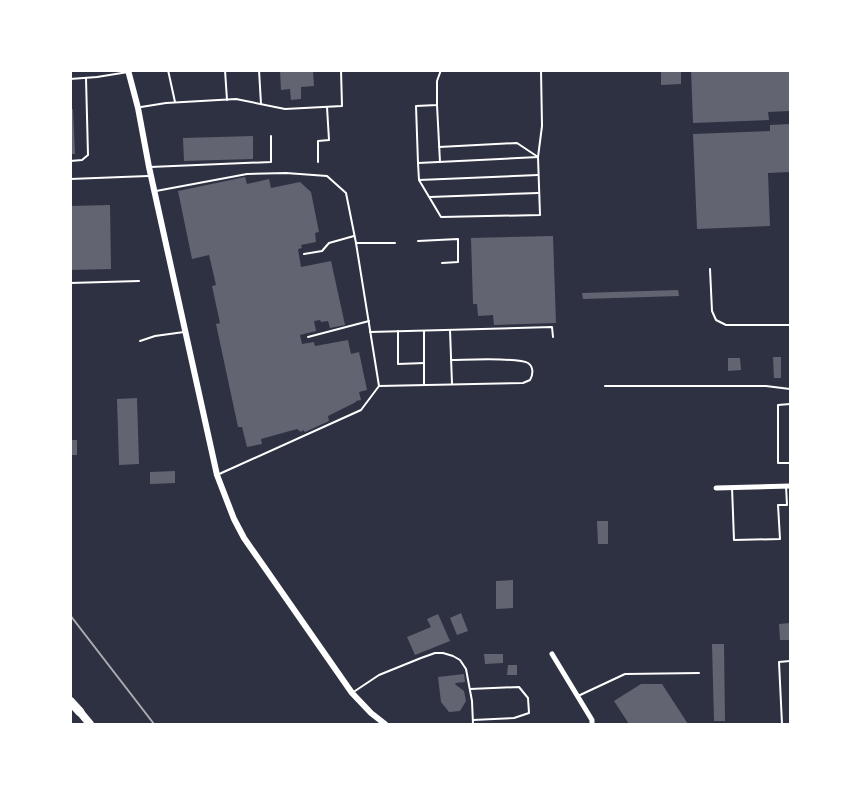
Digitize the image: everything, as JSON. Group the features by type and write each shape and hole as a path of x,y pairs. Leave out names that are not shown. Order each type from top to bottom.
{"highway":[{"path":"70,701 80,712"}],"main road":[{"path":"80,712 90,724"}],"street":[{"path":"128,71 138,108 154,192 217,475 230,509 244,538 352,693 371,713 386,724"},
{"path":"716,488 788,486"},
{"path":"552,654 592,720 592,724"}],"lane":[{"path":"168,70 175,102"},
{"path":"225,70 227,100"},
{"path":"259,70 261,104"},
{"path":"138,108 175,102 236,99 285,109 342,106 341,70"},
{"path":"440,162 437,81 441,70"},
{"path":"437,105 416,106 418,163 419,180 441,217 540,215 538,157 542,126 541,70"},
{"path":"70,79 128,71"},
{"path":"70,161 82,160 88,155 86,78"},
{"path":"318,162 318,141 328,140 327,107"},
{"path":"149,167 271,162 270,136"},
{"path":"439,147 517,143 538,157"},
{"path":"418,163 538,157"},
{"path":"154,192 247,174 286,173 327,176 346,193 379,386 361,410 217,475"},
{"path":"419,180 538,175"},
{"path":"70,179 151,176"},
{"path":"430,197 539,193"},
{"path":"304,254 322,251 329,243 355,236"},
{"path":"418,241 458,239 458,262 442,263"},
{"path":"356,243 395,243"},
{"path":"710,269 712,311 716,320 726,325 790,325"},
{"path":"70,283 139,281"},
{"path":"308,337 369,321"},
{"path":"370,332 552,327 553,337"},
{"path":"424,330 424,385"},
{"path":"450,330 452,385"},
{"path":"140,341 186,331"},
{"path":"398,331 398,364 424,363"},
{"path":"379,386 523,383 530,380 532,376 532,369 528,363 517,360 451,360"},
{"path":"605,386 766,386 790,389"},
{"path":"790,404 778,405 778,463 790,463"},
{"path":"732,487 734,540 780,539 778,505 787,505 788,486"},
{"path":"352,693 379,675 435,653 443,653 460,660 466,669 473,724"},
{"path":"782,724 779,662 790,661"},
{"path":"578,696 625,674 699,673"},
{"path":"470,688 519,687 528,698 529,713 514,718 473,720"}],"building":[{"path":"280,70 313,70 314,86 301,87 301,99 291,100 290,89 281,90"},
{"path":"661,70 681,70 681,84 661,85"},
{"path":"691,70 790,70 790,111 768,112 769,120 693,123"},
{"path":"70,109 73,109 75,154 70,154"},
{"path":"790,124 790,172 768,173 770,226 697,229 693,134 770,131 770,125"},
{"path":"253,136 253,159 184,161 183,138"},
{"path":"245,177 247,184 269,179 271,188 300,182 311,192 319,232 315,233 316,242 301,245 302,248 298,249 301,267 331,261 345,325 330,328 328,321 314,321 316,331 300,335 302,344 314,342 315,346 348,340 351,354 359,352 367,390 359,392 361,400 328,416 329,421 305,432 297,429 261,439 262,444 247,447 242,427 238,427 216,324 220,323 212,286 216,285 209,255 192,259 178,191"},
{"path":"110,205 111,269 70,270 70,206"},
{"path":"553,236 556,323 494,325 493,315 478,316 477,304 473,304 471,238"},
{"path":"678,290 679,296 583,299 582,293"},
{"path":"773,357 781,357 781,378 774,378"},
{"path":"728,358 740,358 741,370 728,371"},
{"path":"137,398 139,464 119,465 117,399"},
{"path":"70,440 77,440 77,455 70,455"},
{"path":"175,471 175,483 150,484 150,472"},
{"path":"597,521 608,521 608,544 598,544"},
{"path":"513,580 513,608 496,609 496,581"},
{"path":"461,613 468,631 457,635 450,618"},
{"path":"438,614 450,641 415,655 407,637 431,627 427,619"},
{"path":"790,623 790,640 780,640 779,624"},
{"path":"712,644 724,644 725,721 714,721"},
{"path":"484,654 503,654 503,663 485,664"},
{"path":"508,665 517,665 517,675 507,675"},
{"path":"464,674 465,682 455,683 464,691 466,701 460,711 449,712 441,702 438,677"},
{"path":"641,684 662,684 688,724 629,724 614,701"}],"railway":[{"path":"70,615 154,724"}]}
